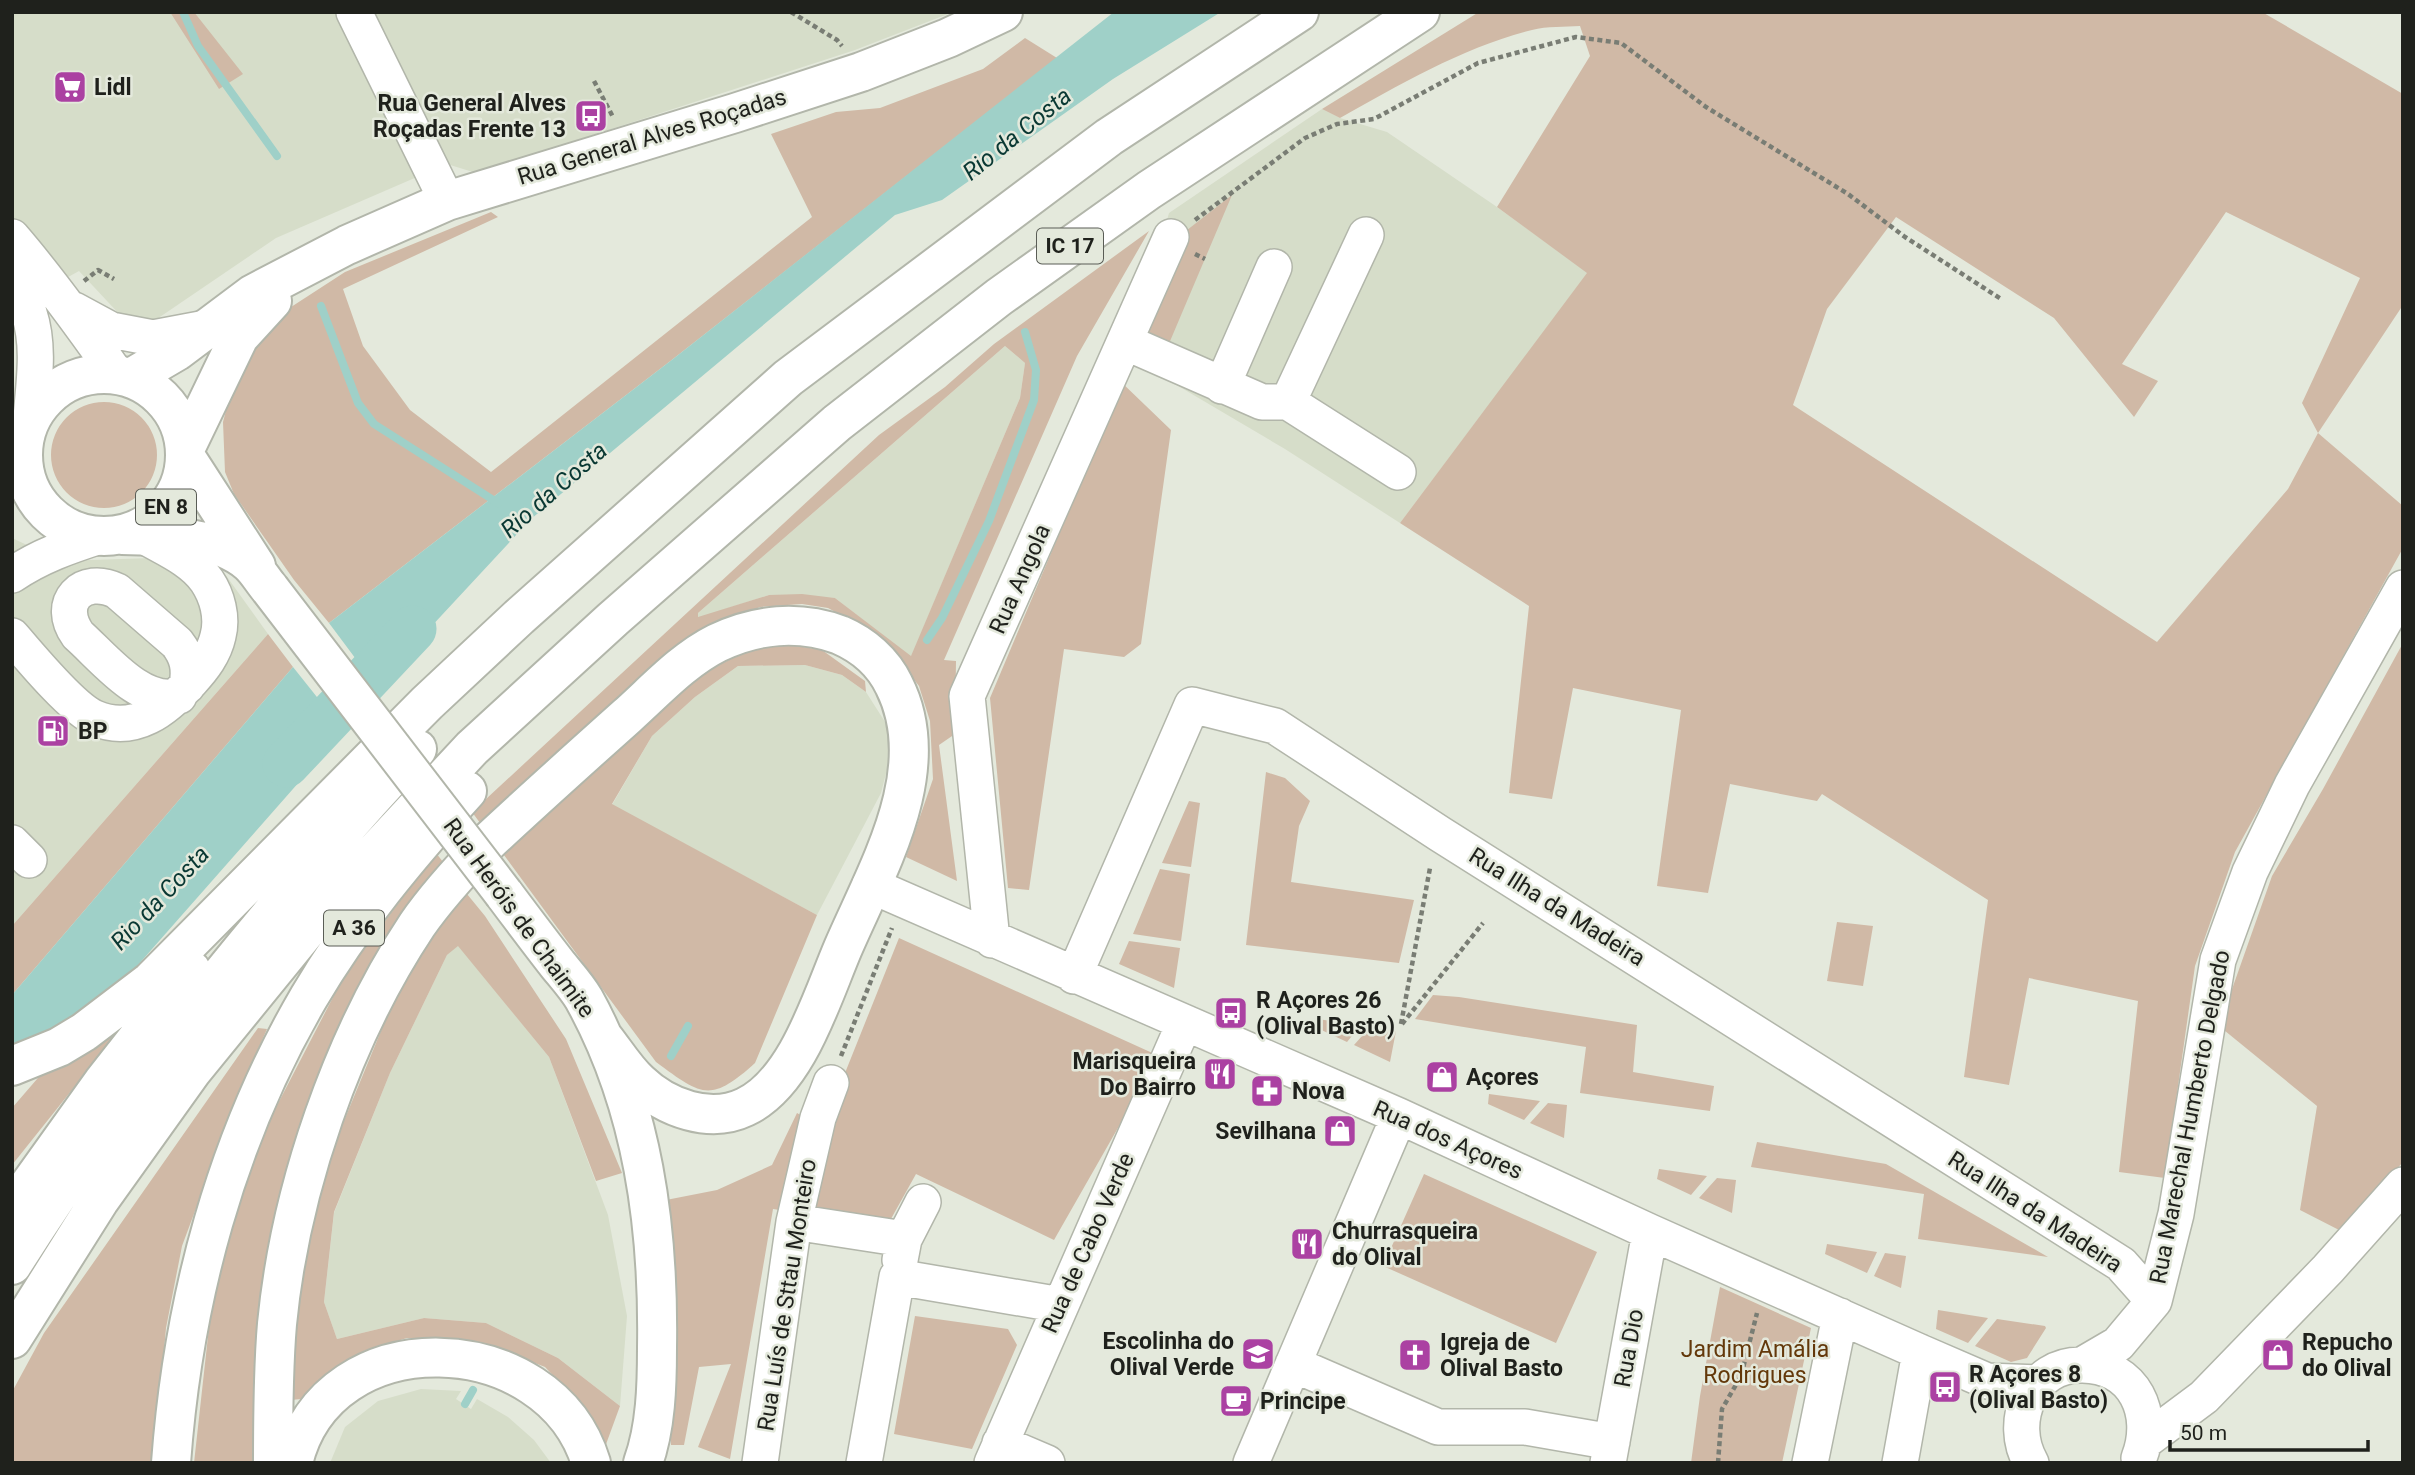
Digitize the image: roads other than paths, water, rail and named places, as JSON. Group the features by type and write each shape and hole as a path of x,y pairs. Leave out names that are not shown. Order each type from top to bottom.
{"main road":[{"name":"Rua General Alves Roçadas","path":"120,535 147,523 168,504 180,483 185,452 239,337 304,268 347,245 447,201 861,72 948,38 1003,12"},
{"name":"IC 17","path":"660,494 789,378 941,262 1109,137 1299,12"},
{"name":"IC 17","path":"741,508 837,423 999,297 1149,190 1420,12"},
{"name":"Rua General Alves Roçadas","path":"22,445 41,403 62,385 87,375 124,376 177,351 253,293 304,268"},
{"path":"124,376 150,388 167,402 178,420 185,452"},
{"path":"22,445 26,478 31,492 43,509 67,527 120,535"},
{"name":"Rua Heróis de Chaimite","path":"185,452 270,589"},
{"path":"12,1066 84,1032 151,981 457,674 660,494"},
{"path":"12,1265 129,1093 258,931 382,787 660,494"},
{"path":"12,1339 99,1200 145,1133 230,1022 337,893 472,748 613,619 741,508"},
{"name":"A 36","path":"171,1463 183,1351 206,1243 242,1139 282,1048 309,996 403,862 523,730 741,508"},
{"name":"Rua Heróis de Chaimite","path":"120,535 188,539 234,554 250,564 582,996 603,1037 631,1114 653,1225 657,1275 657,1378 652,1426 643,1463"},
{"path":"273,1463 277,1325 297,1207 313,1152 353,1045 377,995 418,925 440,894 486,844 689,662 714,645 740,632 766,626 792,625 821,628 864,648 888,674 900,697 909,737 905,784 890,836 870,885 810,1024 776,1084 750,1104 721,1113 700,1114 658,1098 638,1082 603,1037"},
{"path":"12,1209 103,1082 176,987 350,781"},
{"path":"293,1463 306,1429 323,1406 344,1385 366,1373 395,1363 420,1357 449,1356 506,1370 533,1385 556,1403 572,1423 587,1448 591,1463"}],"street":[{"path":"367,18 447,201"},
{"path":"1288,402 1366,235"},
{"path":"12,237 111,330 152,338 206,328"},
{"name":"Rua Angola","path":"992,940 967,696 1171,237"},
{"path":"1222,386 1274,267"},
{"path":"12,271 29,313 36,358 22,445"},
{"path":"74,297 84,332 124,376"},
{"path":"1125,342 1262,402 1288,402 1398,471"},
{"path":"12,636 74,703 94,718 114,723 137,722 156,713 183,691 210,659 216,645 219,634 219,607 213,591 197,569 179,556 120,535"},
{"name":"Rua General Alves Roçadas","path":"13,575 55,550 120,535"},
{"name":"Rua Marechal Humberto Delgado","path":"2141,1452 2146,1421 2139,1398 2139,1354 2176,1214 2218,960 2250,872 2292,785 2403,588"},
{"name":"Rua Ilha da Madeira","path":"1074,976 1192,705 1275,726 1440,834 2121,1264 2151,1305"},
{"name":"Rua dos Açores","path":"870,885 1399,1116 1650,1232 1987,1381 2009,1400 2021,1415"},
{"name":"Rua de Cabo Verde","path":"996,1453 1184,1024"},
{"name":"Rua Luís de Sttau Monteiro","path":"760,1463 794,1222 818,1118 831,1083"},
{"path":"1251,1463 1399,1116"},
{"path":"2141,1452 2204,1397 2338,1258 2403,1185"},
{"path":"864,1463 904,1239 923,1202"},
{"path":"794,1222 904,1239"},
{"name":"Rua Dio","path":"1610,1453 1650,1232"},
{"path":"897,1277 1060,1305"},
{"name":"Rua Marechal Humberto Delgado","path":"2039,1383 2054,1372 2082,1365 2118,1344 2151,1305"},
{"path":"1810,1463 1840,1316"},
{"path":"1900,1463 1920,1352"},
{"path":"1293,1364 1438,1427 1525,1427 1610,1453"},
{"path":"2082,1365 2109,1371 2122,1378 2139,1398 2168,1402 2204,1397"},
{"name":"Rua dos Açores","path":"1987,1381 2039,1383"},
{"path":"2031,1463 2024,1451 2020,1434 2021,1415 2028,1398 2039,1383"},
{"path":"996,1453 1047,1463"}],"water":[{"path":"1114,12 1221,12 1113,79 942,200 895,215 531,519 376,686 329,623 673,359"},
{"path":"293,667 344,731 130,974 70,1021 46,1035 12,1046 12,995"}],"waterway":[{"path":"183,12 198,46 277,156"},
{"path":"321,306 358,403 374,424 498,503"},
{"path":"927,640 942,618 989,521 1034,400 1036,370 1025,332"},
{"name":"Rio da Costa","path":"286,764 413,629"},
{"path":"671,1056 688,1026"},
{"path":"465,1404 473,1390"}],"place":[{"name":"Lidl","path":"70,87"},
{"name":"Rua General Alves Roçadas Frente 13","path":"591,116"},
{"name":"BP","path":"53,731"},
{"name":"R Açores 26 (Olival Basto)","path":"1231,1013"},
{"name":"Marisqueira Do Bairro","path":"1220,1074"},
{"name":"Açores","path":"1442,1077"},
{"name":"Nova","path":"1267,1091"},
{"name":"Sevilhana","path":"1340,1131"},
{"name":"Churrasqueira do Olival","path":"1307,1244"},
{"name":"Escolinha do Olival Verde","path":"1258,1354"},
{"name":"Igreja de Olival Basto","path":"1415,1355"},
{"name":"Repucho do Olival","path":"2278,1355"},
{"name":"R Açores 8 (Olival Basto)","path":"1945,1387"},
{"name":"Principe","path":"1236,1401"}],"park label":[{"name":"Jardim Amália Rodrigues","path":"1755,1362"}]}
